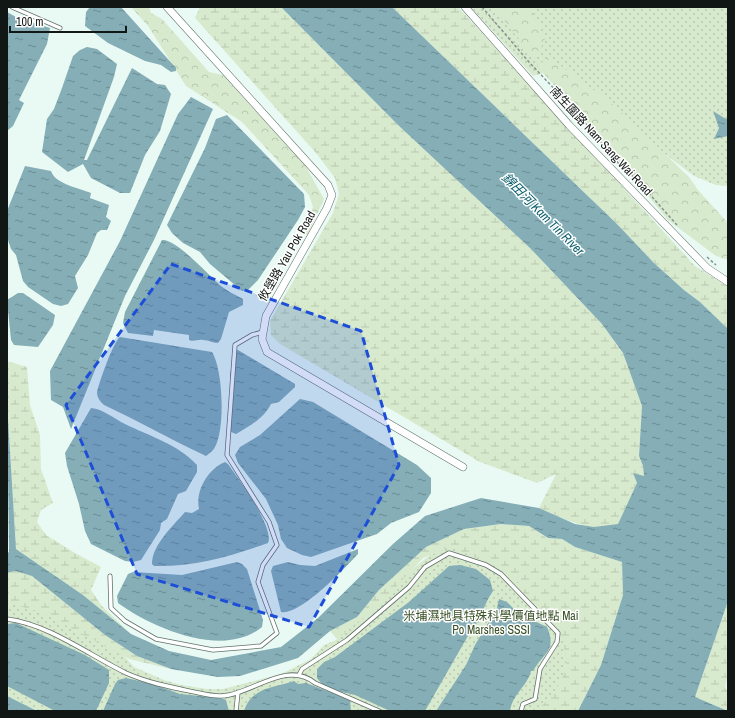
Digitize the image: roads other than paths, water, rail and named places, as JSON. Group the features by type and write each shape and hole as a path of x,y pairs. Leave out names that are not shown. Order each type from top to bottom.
{"street":[{"name":"攸壆路 Yau Pok Road","path":"167,7 328,185 332,195 327,208 266,316 262,339 267,352 463,467"},
{"name":"南生圍路 Nam Sang Wai Road","path":"465,7 569,125 707,268 728,282"}],"lane":[{"path":"12,7 60,28"},
{"path":"110,576 111,608 125,621 156,639 213,650 261,646 277,634 258,582 262,565 277,545 270,522 227,455 235,345 252,335 263,332"},
{"path":"299,675 302,669 347,640 389,605 409,587 426,566 449,553 486,565 501,574 558,633 557,642 540,669 535,699 523,704 521,711"},
{"path":"7,619 29,624 78,646 126,673 160,684 201,693 228,695 260,683 291,674 299,675 379,711"},
{"path":"236,711 238,692"}],"water":[{"path":"90,7 121,7 176,68 176,71 171,72 161,65 145,61 108,43 85,26 86,12"},
{"name":"錦田河 Kam Tin River","path":"281,7 392,7 618,225 654,263 700,302 728,329 728,601 695,697 728,711 578,711 601,665 623,595 622,562 575,547 562,539 548,538 529,526 501,524 464,529 426,547 379,590 357,617 330,631 298,658 240,676 218,677 171,669 137,656 105,635 32,576 15,571 7,573 7,553 9,552 7,402 16,549 83,595 131,634 169,651 211,660 281,647 318,618 393,544 425,516 481,498 539,508 575,524 594,527 618,524 637,483 633,473 644,476 643,466 639,456 642,406 623,353 602,324 531,249 398,125"},
{"path":"7,12 16,17 50,28 47,44 19,100 24,103 13,126 7,131"},
{"path":"87,47 97,49 117,64 114,77 84,160 87,160 132,68 157,84 165,85 171,94 160,131 145,155 130,193 120,193 91,178 83,164 68,172 42,152 47,119 54,109 73,56 80,50"},
{"path":"191,97 213,109 154,240 125,296 71,429 63,407 51,400 50,371 120,241 178,114"},
{"path":"713,111 726,119 728,118 728,136 714,139 719,128"},
{"path":"227,115 304,194 305,207 298,220 258,280 248,290 242,291 210,264 200,252 183,243 172,233 167,225 205,148 216,119"},
{"path":"25,166 51,171 57,179 62,182 91,193 90,198 109,205 106,217 111,221 107,230 101,230 97,233 88,255 75,276 78,288 68,304 61,306 53,304 28,287 23,281 16,255 11,249 7,237 7,211"},
{"path":"162,240 176,245 221,286 243,299 243,305 229,312 221,339 218,343 205,340 191,341 189,340 189,335 154,330 153,336 128,333 123,323 125,312"},
{"path":"18,293 23,293 55,315 53,325 38,347 14,345 11,340 7,300"},
{"path":"120,337 212,352 219,371 222,412 219,436 216,445 206,456 104,405 100,401 97,394 98,387 110,354"},
{"path":"235,350 238,350 295,384 295,387 279,402 271,404 261,418 236,434 231,432 230,374"},
{"path":"300,399 313,402 417,465 431,478 431,493 419,512 391,523 377,534 311,557 302,555 287,548 281,539 278,525 266,499 238,463 235,455 240,447 260,435"},
{"path":"91,408 104,412 125,424 163,441 181,451 197,465 197,472 186,491 178,494 167,519 161,523 160,530 141,560 133,562 125,561 91,544 85,531 79,504 67,466 65,453"},
{"path":"225,462 239,480 261,515 269,536 268,543 198,563 154,566 152,564 153,557 159,543 185,512 192,513 199,509 199,495 204,481 213,470"},
{"path":"358,549 358,554 322,590 299,607 281,612 271,571 273,566 288,562 300,565 315,566"},
{"path":"237,562 242,564 247,569 263,620 262,627 246,636 228,640 209,640 188,636 168,630 150,622 132,613 118,603 117,596 128,574 133,572 182,575"},
{"path":"460,565 476,569 490,580 493,591 480,618 469,634 425,711 390,711 355,695 333,690 321,683 317,678 317,669 324,662 335,657 409,602 449,566"},
{"path":"499,599 507,602 519,614 547,627 551,641 548,651 533,671 531,671 529,677 514,699 510,711 436,711 466,665 475,645 497,608"},
{"path":"16,623 85,655 109,670 109,683 96,711 55,711 7,686 7,624"},
{"path":"126,678 153,684 180,694 221,698 226,700 229,711 103,711 115,684 118,680"},
{"path":"294,681 298,684 306,683 348,699 350,701 351,711 244,711 252,697 258,693 271,687"},
{"path":"7,696 37,711 7,711"}],"park label":[{"name":"米埔濕地具特殊科學價值地點 Mai Po Marshes SSSI","path":"491,623"}]}
